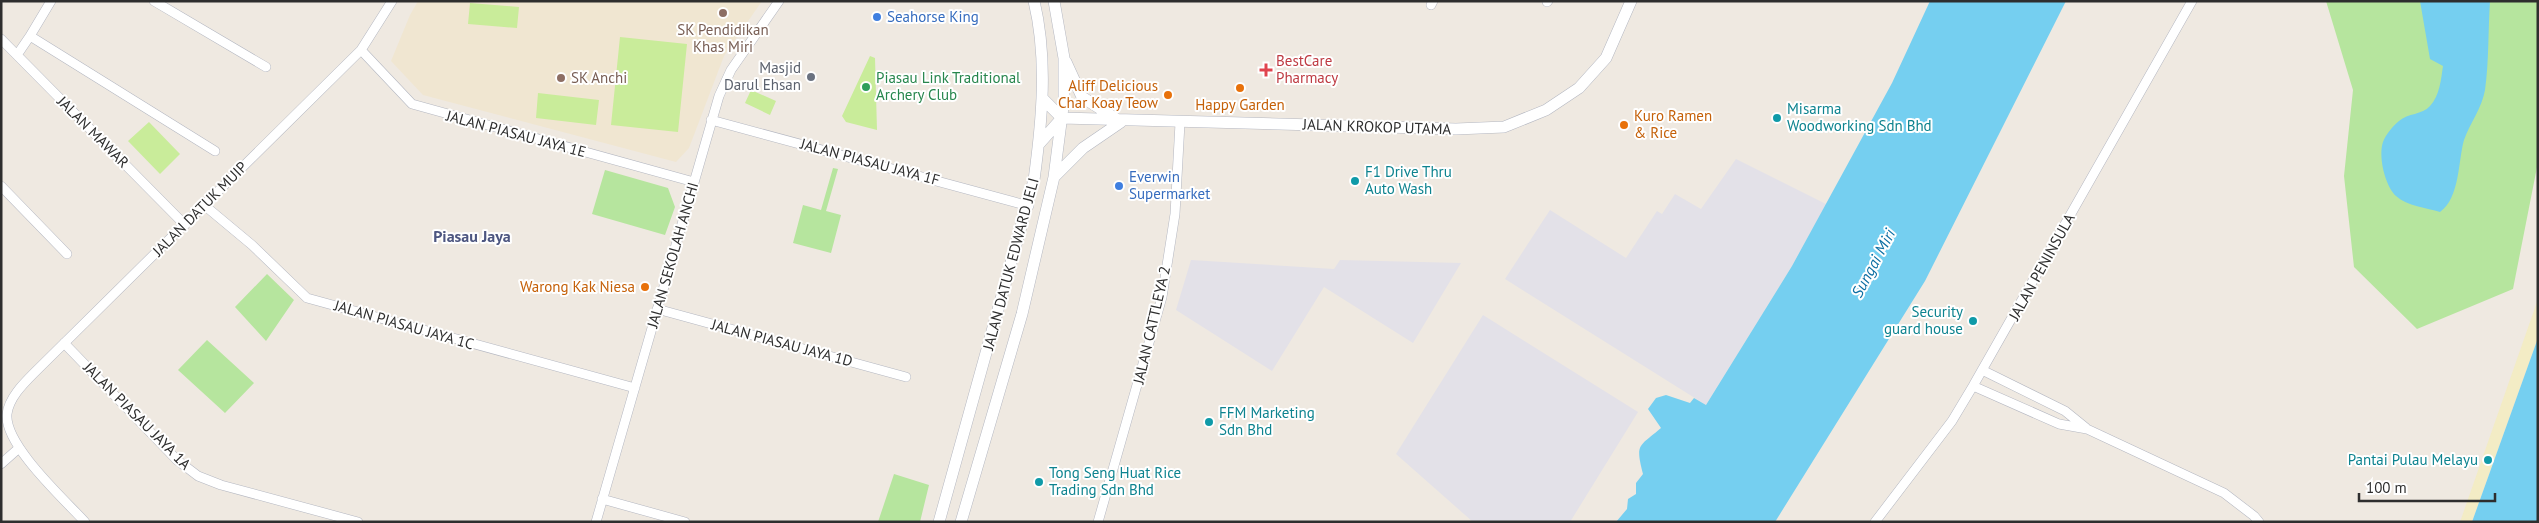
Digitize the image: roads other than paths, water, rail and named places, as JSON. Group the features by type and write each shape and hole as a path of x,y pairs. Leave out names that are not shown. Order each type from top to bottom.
{"street":[{"path":"17,55 51,1"},
{"path":"154,1 266,67"},
{"name":"JALAN DATUK MUIP","path":"85,522 19,448 4,413 18,390 64,343 361,50 392,1"},
{"name":"JALAN SEKOLAH ANCHI","path":"596,522 711,120 731,70 778,1"},
{"name":"JALAN DATUK EDWARD JELI","path":"939,522 1029,206 1039,144 1043,62 1034,1"},
{"name":"JALAN DATUK EDWARD JELI","path":"961,522 1022,314 1054,177 1062,118 1064,58 1054,1"},
{"name":"JALAN KROKOP UTAMA","path":"1062,118 1121,122 1478,130 1504,127 1558,104 1579,88 1606,58 1632,1"},
{"name":"JALAN PENINSULA","path":"1875,522 1952,421 2192,1"},
{"path":"30,36 215,151"},
{"name":"JALAN MAWAR","path":"1,39 185,225"},
{"name":"JALAN PIASAU JAYA 1E","path":"361,50 412,104 694,182"},
{"path":"1054,177 1069,159 1121,122 1082,97 1064,58"},
{"path":"1039,144 1062,118 1042,98"},
{"name":"JALAN PIASAU JAYA 1F","path":"711,120 1029,206"},
{"name":"JALAN CATTLEYA 2","path":"1098,522 1162,297 1175,214 1180,123"},
{"path":"1,186 67,254"},
{"name":"JALAN PIASAU JAYA 1C","path":"204,205 252,246 307,298 635,388"},
{"name":"JALAN PIASAU JAYA 1D","path":"658,309 906,377"},
{"name":"JALAN PIASAU JAYA 1A","path":"64,343 177,460 198,476 228,487 358,522"},
{"path":"1982,370 2065,411 2086,429"},
{"path":"1973,386 2059,424 2086,429 2224,493 2259,522"},
{"path":"1,464 19,448"},
{"path":"602,499 685,522"}],"water":[{"name":"Sungai Miri","path":"1930,1 2066,1 1925,281 1775,522 1616,522 1627,509 1628,499 1636,494 1636,483 1643,474 1639,456 1641,446 1661,428 1648,409 1656,398 1666,395 1690,403 1694,398 1706,405 1792,266 1892,83"},
{"path":"2420,1 2490,1 2485,90 2479,109 2464,140 2455,189 2447,206 2440,212 2411,204 2396,196 2386,178 2381,155 2383,142 2390,130 2403,118 2427,109 2436,97 2440,87 2443,66 2430,59"},
{"path":"2538,338 2538,522 2472,522"}],"place":[{"name":"SK Pendidikan Khas Miri","path":"723,13"},
{"name":"Seahorse King","path":"877,17"},
{"name":"BestCare Pharmacy","path":"1266,70"},
{"name":"Masjid Darul Ehsan","path":"811,77"},
{"name":"SK Anchi","path":"561,78"},
{"name":"Piasau Link Traditional Archery Club","path":"866,87"},
{"name":"Happy Garden","path":"1240,88"},
{"name":"Aliff Delicious Char Koay Teow","path":"1168,95"},
{"name":"Misarma Woodworking Sdn Bhd","path":"1777,118"},
{"name":"Kuro Ramen & Rice","path":"1624,125"},
{"name":"F1 Drive Thru Auto Wash","path":"1355,181"},
{"name":"Everwin Supermarket","path":"1119,186"},
{"name":"Warong Kak Niesa","path":"645,287"},
{"name":"Security guard house","path":"1973,321"},
{"name":"FFM Marketing Sdn Bhd","path":"1209,422"},
{"name":"Pantai Pulau Melayu","path":"2488,460"},
{"name":"Tong Seng Huat Rice Trading Sdn Bhd","path":"1039,482"}],"district":[{"name":"Piasau Jaya","path":"472,236"}]}
